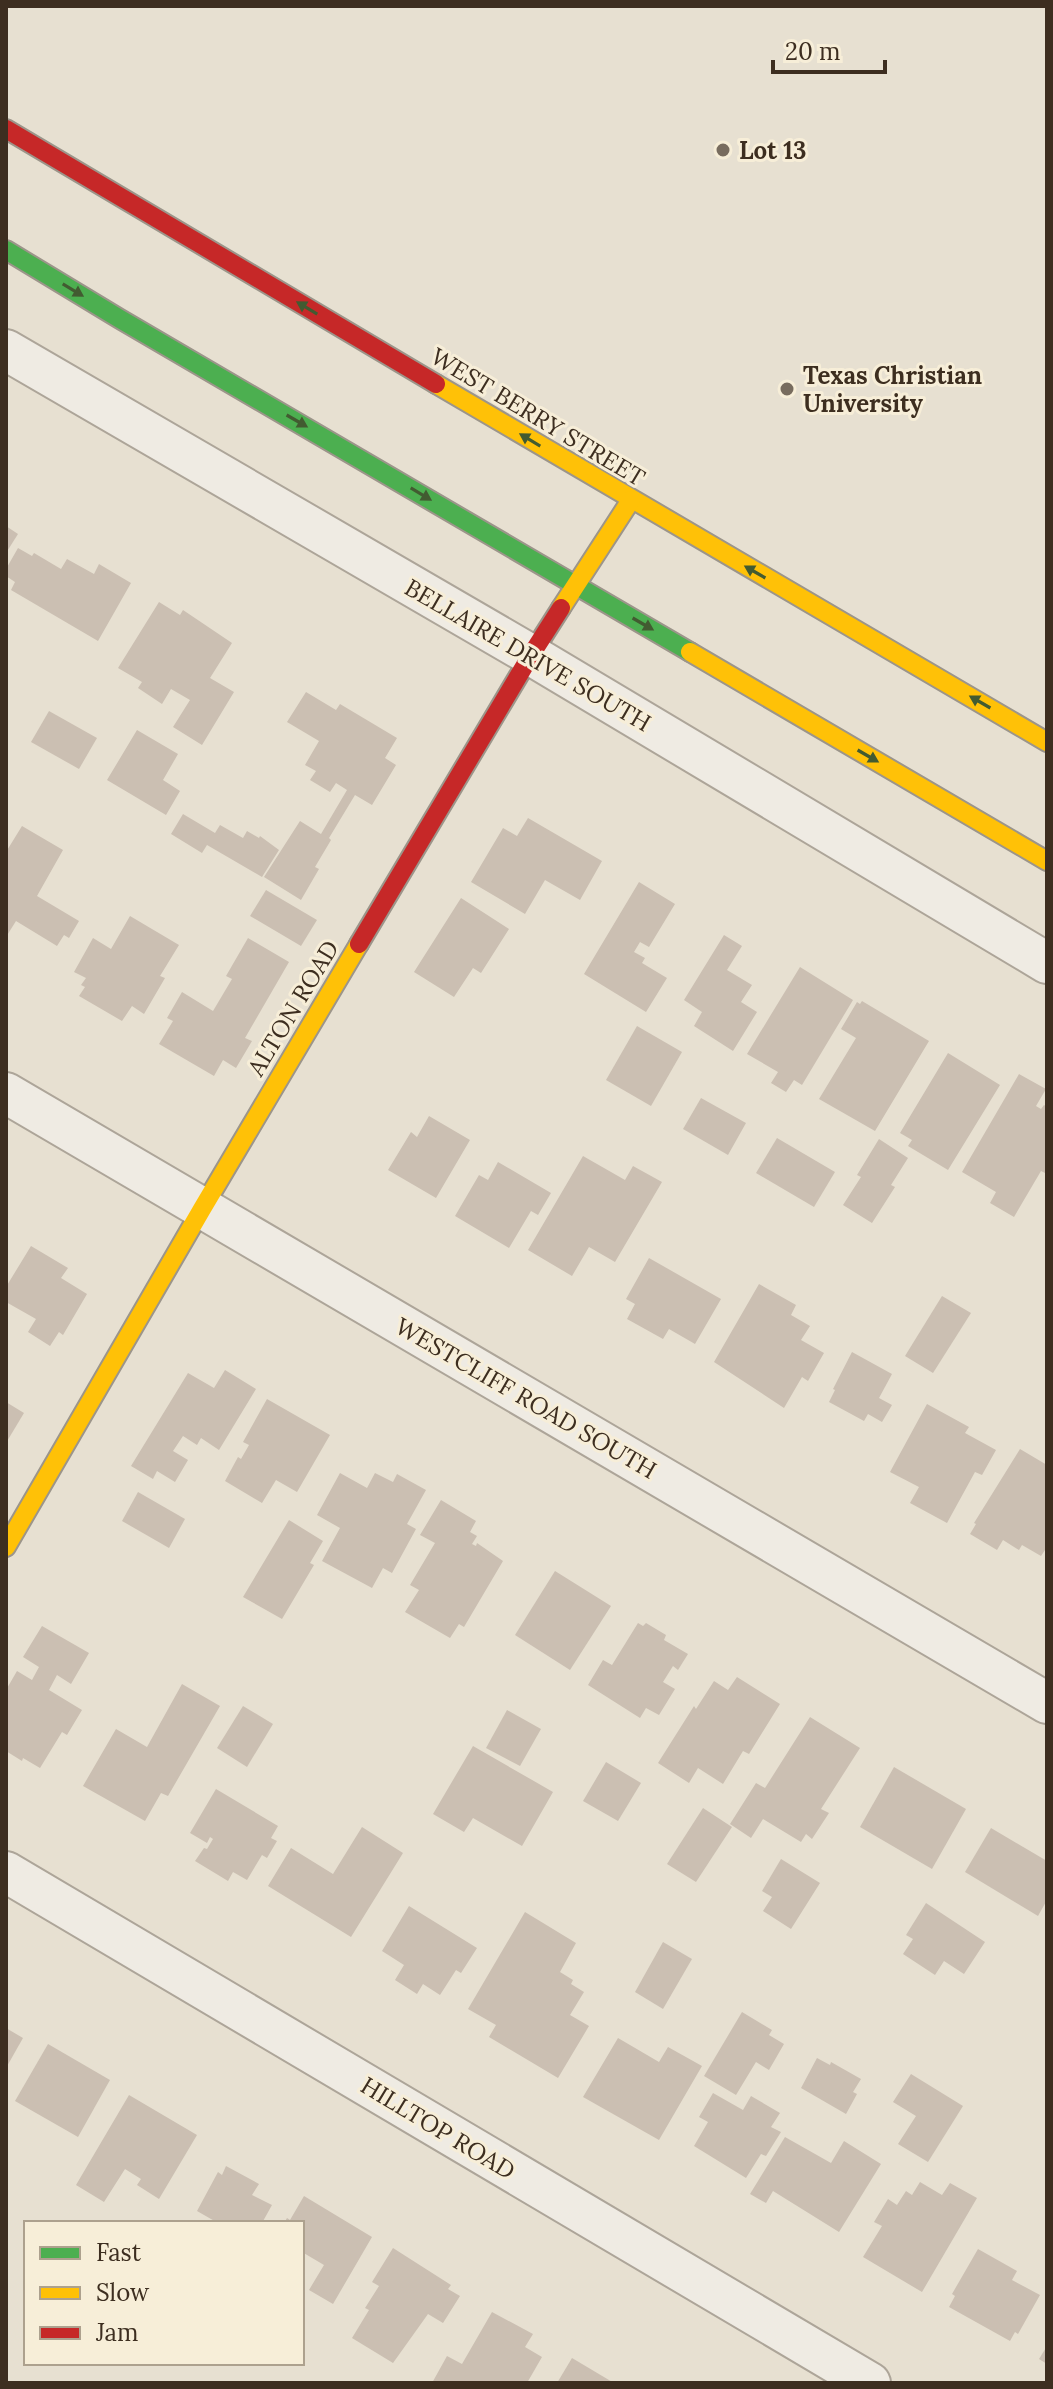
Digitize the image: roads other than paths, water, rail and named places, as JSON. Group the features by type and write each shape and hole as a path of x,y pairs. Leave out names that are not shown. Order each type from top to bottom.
{"main road":[{"name":"WEST BERRY STREET","path":"6,129 631,500 1047,742"},
{"path":"6,250 1047,861"},
{"name":"ALTON ROAD","path":"6,1547 202,1209 531,655 631,500"}],"street":[{"name":"BELLAIRE DRIVE SOUTH","path":"6,350 531,655 1047,963"},
{"name":"WESTCLIFF ROAD SOUTH","path":"6,1093 1047,1703"},
{"name":"HILLTOP ROAD","path":"6,1872 870,2383"}],"place":[{"name":"Lot 13","path":"723,150"},
{"name":"Texas Christian University","path":"787,389"}]}
